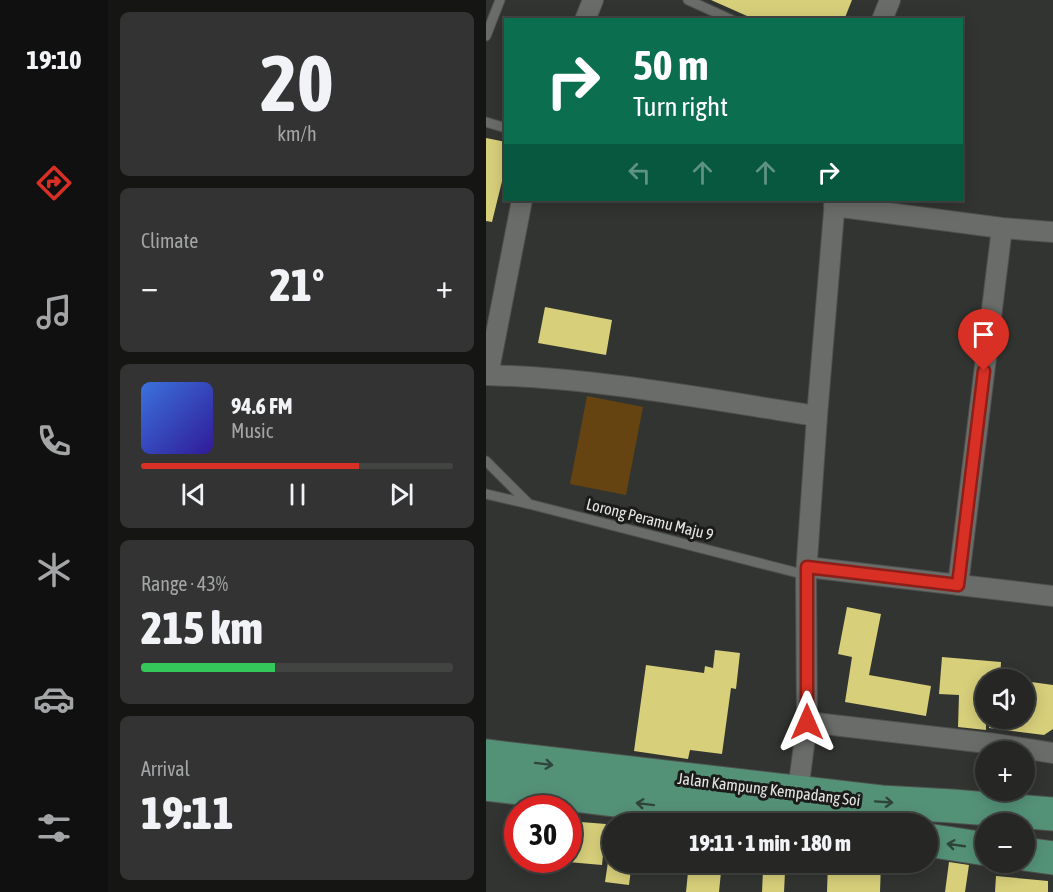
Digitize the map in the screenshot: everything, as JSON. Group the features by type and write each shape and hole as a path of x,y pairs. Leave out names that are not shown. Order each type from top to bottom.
{"highway":[{"name":"Jalan Kampung Kempadang Soi","path":"486,756 881,802 1053,814"},
{"name":"Jalan Kampung Kempadang Soi","path":"486,784 719,813"},
{"path":"938,842 975,847"},
{"path":"1035,856 1053,858"}],"street":[{"path":"586,18 593,0"},
{"path":"883,18 890,0"},
{"path":"522,201 487,376 571,380 633,387 817,416"},
{"path":"798,792 807,722 807,571 835,203 1002,228 1053,232"},
{"path":"958,585 1002,228"},
{"path":"807,571 1053,596"},
{"path":"807,722 996,744 1053,753"}],"lane":[{"path":"486,36 500,0"},
{"path":"688,0 728,18"},
{"path":"486,122 504,128"},
{"path":"486,461 529,504"},
{"name":"Lorong Peramu Maju 9","path":"486,494 807,571"}],"shaded area":[{"path":"587,396 643,407 626,495 570,484"}],"building":[{"path":"711,0 852,0 845,18 752,18"},
{"path":"486,138 504,142 504,173 492,222 486,221"},
{"path":"545,307 612,320 606,355 538,343"},
{"path":"847,607 881,614 869,675 931,686 926,716 845,702 852,657 838,654"},
{"path":"715,650 740,653 736,689 731,688 722,754 690,750 688,759 634,751 646,665 704,673 705,666 713,668"},
{"path":"942,657 1001,662 1001,669 975,669 975,729 958,727 959,695 939,694"},
{"path":"1035,683 1053,685 1053,729 1044,735 997,729 1035,729"},
{"path":"582,822 602,824 602,865 582,863"},
{"path":"949,862 969,865 965,892 945,892"},
{"path":"606,873 631,873 629,885 605,882"},
{"path":"688,873 721,873 719,892 686,892"},
{"path":"763,873 785,873 784,892 762,892"},
{"path":"828,873 881,873 880,892 827,892"},
{"path":"996,876 1048,881 1048,892 995,892"}],"route":[{"path":"807,722 807,567 958,585 984,371"}]}
